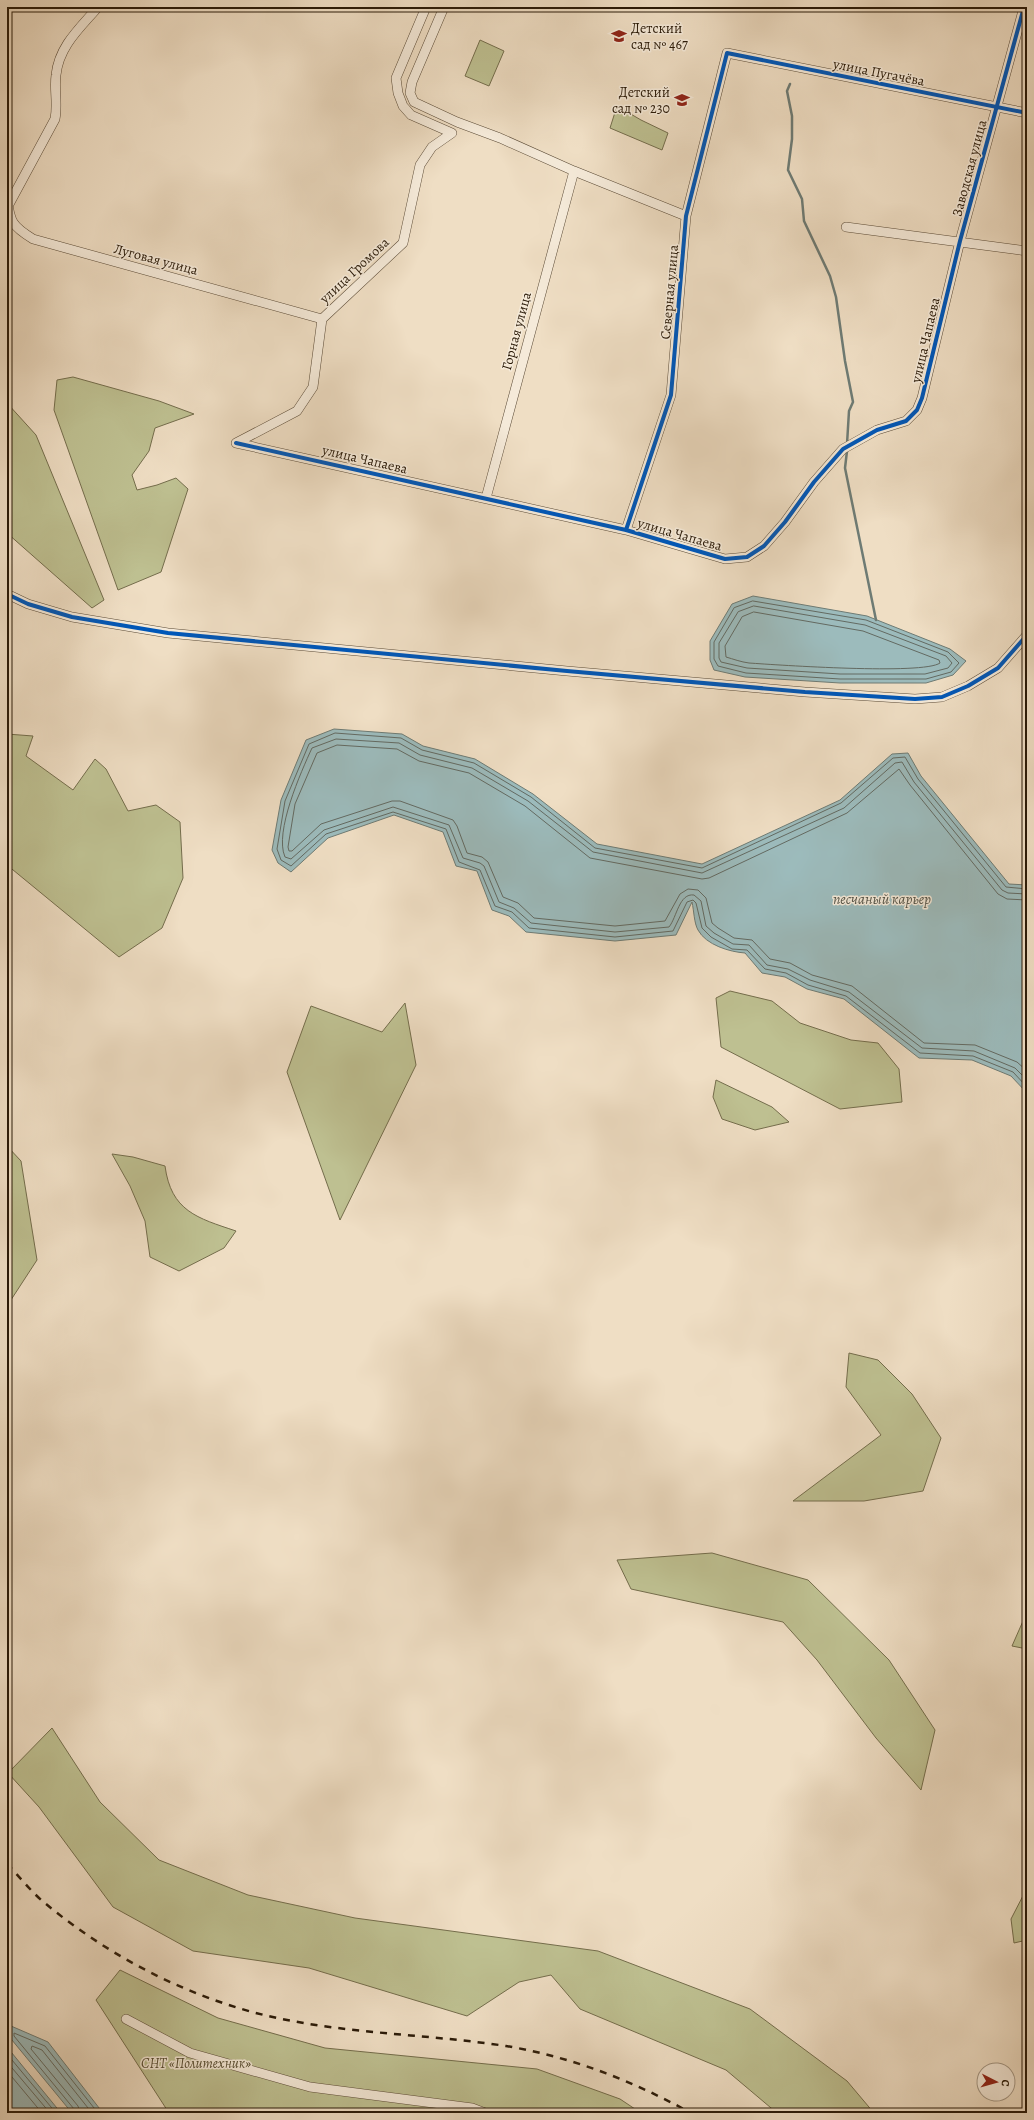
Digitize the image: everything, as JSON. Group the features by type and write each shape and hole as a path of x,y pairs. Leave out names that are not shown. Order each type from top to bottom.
{"street":[{"path":"8,202 55,119 58,106 56,75 60,57 66,44 98,7"},
{"path":"426,7 396,78 398,93 403,106 411,115 452,133 457,122"},
{"path":"444,7 412,82 410,93 414,102 457,122 500,138 574,171 686,216"},
{"name":"Заводская улица","path":"960,241 1024,7"},
{"name":"улица Пугачёва","path":"727,53 1027,113"},
{"name":"Северная улица","path":"626,530 671,395 686,216 727,53"},
{"name":"улица Громова","path":"236,442 297,411 313,387 322,319 403,243 420,165 432,147 452,133"},
{"name":"Горная улица","path":"486,498 574,171"},
{"name":"Луговая улица","path":"8,202 10,219 21,232 33,239 322,319"},
{"path":"846,227 1027,251"},
{"name":"улица Чапаева","path":"236,442 626,530 724,558 747,557 764,546 785,522 814,482 843,449 876,430 906,421 917,410 922,398 960,241"},
{"path":"7,594 28,604 72,617 168,633 630,676 915,699 942,698 968,686 998,668 1027,635"},
{"path":"126,2020 190,2053 310,2087 472,2108 484,2113"}],"green space":[{"path":"480,40 504,51 489,86 465,76"},
{"path":"617,106 668,133 662,150 610,128"},
{"path":"73,377 159,401 194,414 155,428 149,451 132,475 137,490 176,478 188,489 161,572 118,590 54,410 57,380"},
{"path":"7,403 36,435 104,600 92,608 7,533"},
{"path":"7,734 33,736 26,756 73,790 95,759 106,769 128,811 156,805 180,822 183,878 162,928 119,957 7,865"},
{"path":"730,991 772,1001 800,1023 851,1040 878,1043 899,1069 902,1102 840,1109 721,1047 716,998"},
{"path":"405,1003 416,1065 340,1220 287,1072 311,1006 382,1032"},
{"path":"716,1080 772,1107 789,1122 755,1130 722,1119 713,1097"},
{"path":"7,1146 21,1161 37,1260 7,1306"},
{"path":"112,1154 133,1157 165,1166 168,1181 173,1193 180,1203 198,1217 236,1231 224,1248 179,1271 150,1257 145,1221 130,1186"},
{"path":"849,1353 878,1360 912,1394 941,1438 923,1491 864,1501 793,1501 881,1435 846,1387"},
{"path":"712,1553 808,1580 889,1660 935,1730 921,1790 876,1738 817,1660 783,1622 631,1589 617,1560"},
{"path":"1027,1612 1027,1649 1012,1646"},
{"path":"52,1728 100,1802 159,1860 248,1895 355,1918 598,1951 750,2009 847,2081 874,2113 777,2113 726,2070 580,2009 551,1975 519,1982 467,2016 309,1968 193,1951 113,1907 39,1807 8,1773"},
{"path":"1027,1888 1027,1940 1014,1943 1011,1919"},
{"name":"СНТ «Политехник»","path":"120,1970 218,2018 325,2048 537,2069 620,2099 641,2113 169,2113 96,2000"}],"water":[{"path":"753,596 867,616 950,649 966,661 953,675 926,683 840,683 745,677 714,670 710,660 710,641 732,604"},
{"name":"песчаный карьер","path":"334,729 402,734 423,746 475,759 533,794 597,844 702,864 840,800 892,754 908,753 921,776 1009,884 1027,885 1027,1093 1011,1076 972,1060 919,1058 844,999 807,989 785,977 762,973 745,953 719,947 712,944 702,935 696,924 692,902 676,935 615,941 526,932 509,916 492,910 477,871 456,866 443,832 394,815 328,838 291,872 278,863 272,850 281,800 306,740"},
{"path":"11,2026 48,2042 103,2113 72,2113 7,2034"},
{"path":"7,2047 61,2113 7,2113"}],"waterway":[{"path":"790,84 787,91 792,116 792,139 788,170 802,199 804,221 830,276 836,297 845,361 853,402 849,411 847,444"},
{"path":"847,451 845,468 876,620"}],"railway":[{"path":"7,1864 41,1900 96,1941 151,1973 209,1998 268,2016 327,2027 476,2042 531,2051 602,2072 669,2101 691,2113"}],"cycle path":[{"path":"236,443 626,530 725,559 747,557 764,546 785,522 814,482 843,449 877,430 906,421 917,410 922,398 960,241 1024,7"},
{"path":"626,530 671,395 686,216 727,53 1027,113"},
{"path":"7,594 28,604 72,617 168,633 567,671 805,692 915,699 942,697 968,686 998,668 1027,635"}],"place":[{"name":"Детский сад № 467","path":"619,36"},
{"name":"Детский сад № 230","path":"682,100"}]}
